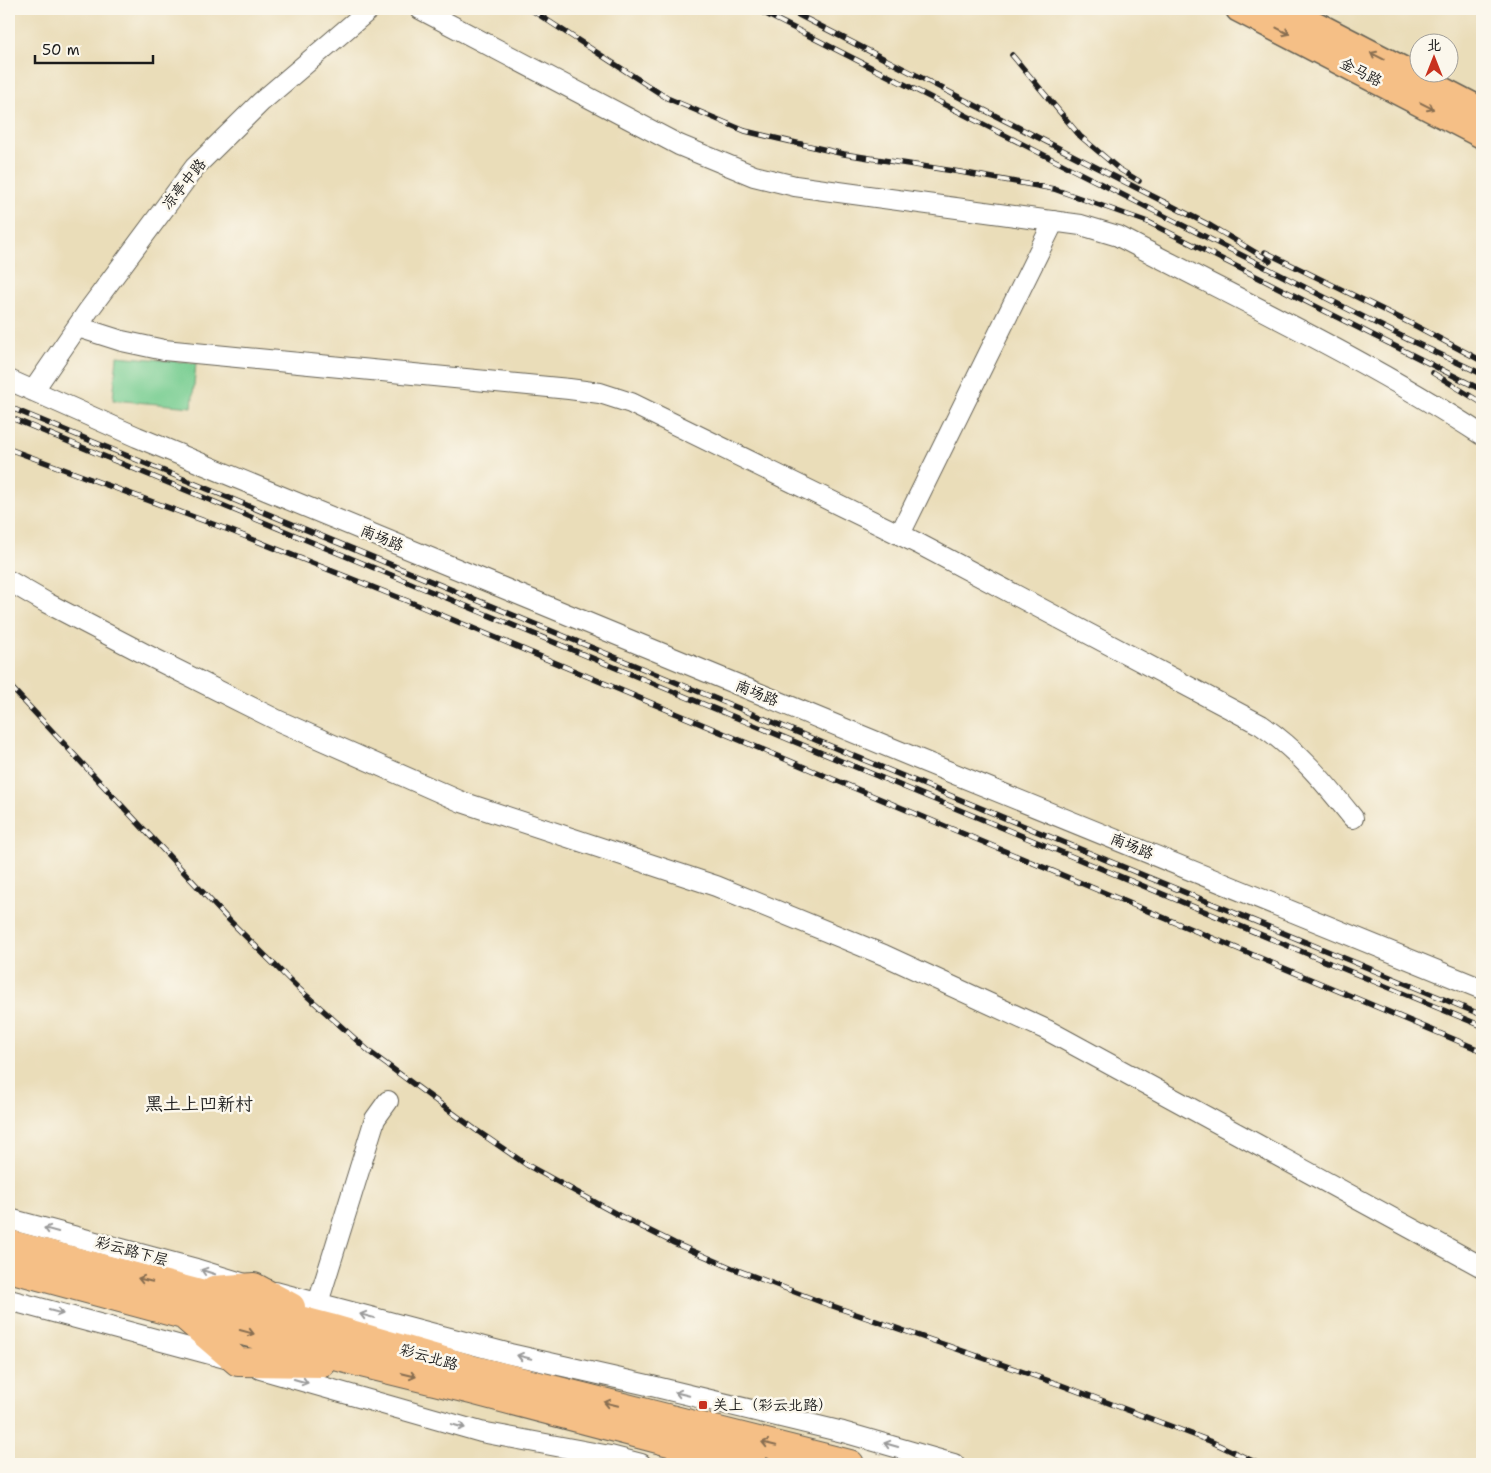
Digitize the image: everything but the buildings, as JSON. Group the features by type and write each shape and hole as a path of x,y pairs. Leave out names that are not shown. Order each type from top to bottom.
{"highway":[{"name":"彩云北路","path":"9,1244 361,1363 753,1464"},
{"name":"彩云北路","path":"9,1268 188,1303 330,1328 471,1368 850,1464"},
{"path":"330,1328 254,1287 188,1303 238,1362 361,1363"}],"main road":[{"name":"金马路","path":"1239,9 1482,135"},
{"name":"金马路","path":"1285,9 1482,111"}],"street":[{"name":"凉亭中路","path":"34,391 88,311 195,167 261,102 370,9"},
{"path":"420,9 679,145 754,176 795,186 1081,225 1118,236 1356,359 1440,407 1482,435"},
{"path":"900,534 1054,221"},
{"path":"78,327 122,341 164,350 569,389 600,393 631,403 900,534 1261,725 1311,767 1353,818"},
{"name":"南场路","path":"9,380 137,437 1482,990"},
{"path":"9,581 147,656 279,721 462,802 716,886 884,955 1047,1030 1482,1267"},
{"path":"318,1303 375,1119 388,1101"},
{"name":"彩云路下层","path":"9,1219 196,1269 254,1287 510,1354 843,1432 954,1464"},
{"path":"9,1300 238,1362 481,1432 610,1456 641,1464"}],"green space":[{"path":"117,356 196,363 192,407 113,400"}],"railway":[{"path":"530,9 667,98 745,131 844,154 1054,189 1148,222 1482,390"},
{"path":"756,9 1409,340"},
{"path":"787,9 1211,226 1270,261"},
{"path":"1012,55 1080,136 1119,169 1139,181"},
{"path":"1265,252 1414,325 1482,361"},
{"path":"1403,337 1482,374"},
{"path":"1433,373 1482,403"},
{"path":"9,407 1482,1015"},
{"path":"9,417 1482,1026"},
{"path":"9,449 229,530 415,604 1482,1051"},
{"path":"9,685 226,917 297,987 371,1053 527,1165 622,1217 674,1243 732,1268 821,1302 1061,1385 1210,1441 1259,1464"}],"place":[{"name":"关上（彩云北路）","path":"703,1405"}],"district":[{"name":"黑土上凹新村","path":"199,1104"}]}
